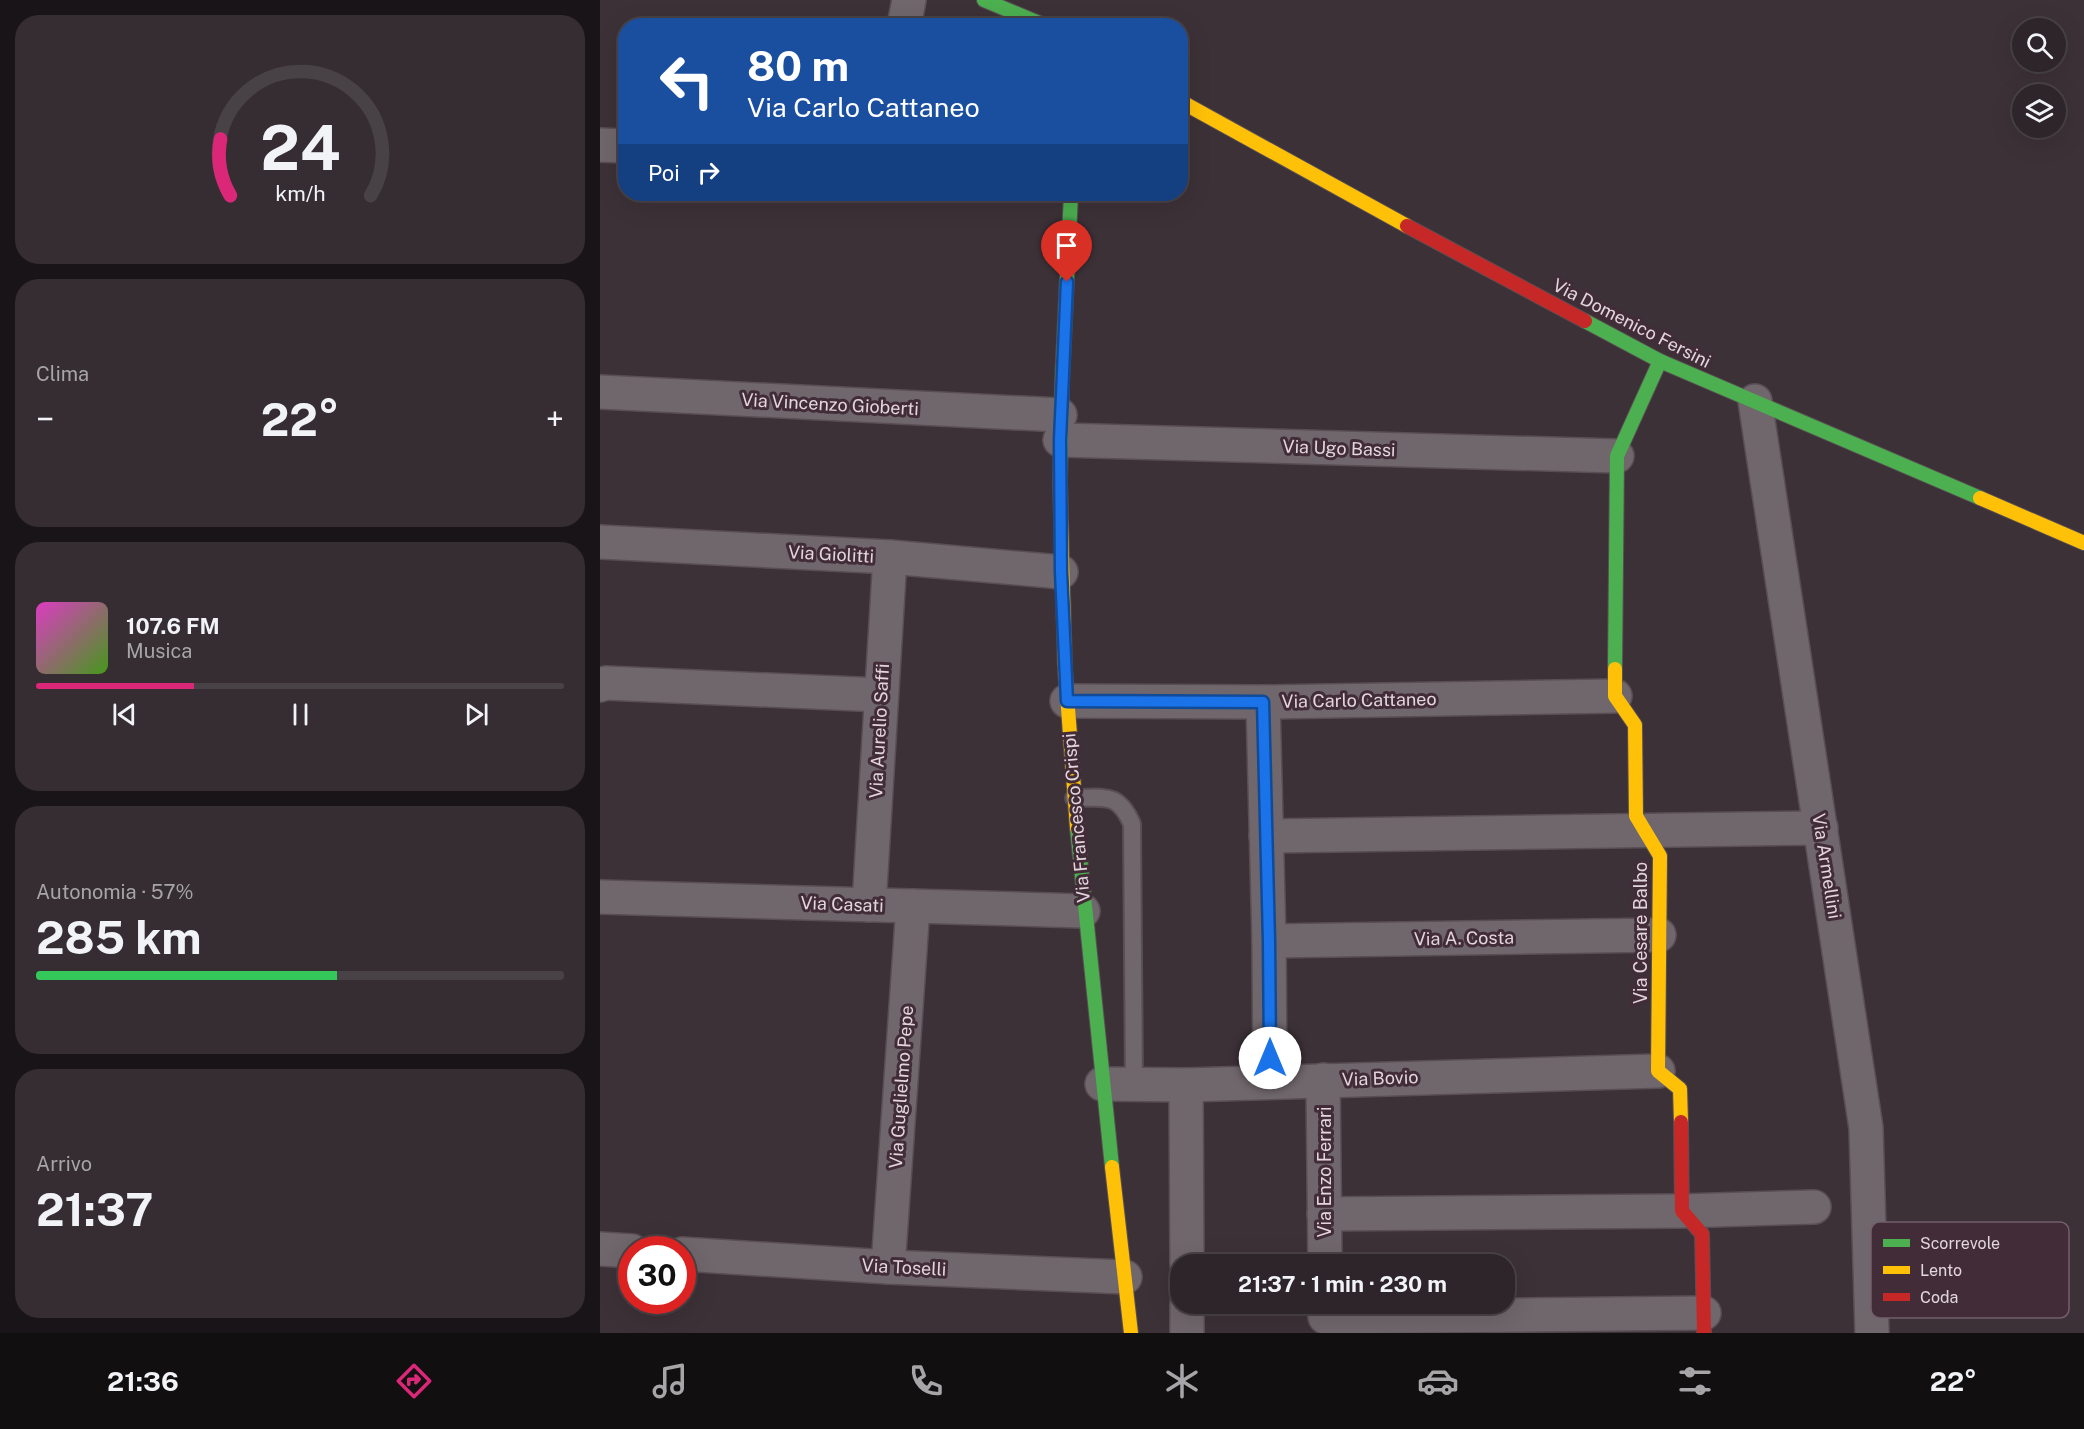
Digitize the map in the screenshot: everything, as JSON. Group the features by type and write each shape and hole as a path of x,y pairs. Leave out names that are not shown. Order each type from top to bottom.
{"street":[{"path":"906,18 909,0"},
{"path":"984,0 1027,18"},
{"name":"Via Domenico Fersini","path":"1188,104 1399,222 1660,361 2084,543"},
{"path":"600,145 618,146"},
{"name":"Via Francesco Crispi","path":"1071,201 1060,428 1061,572 1067,701 1083,911 1131,1333"},
{"path":"1615,696 1617,456 1660,361"},
{"name":"Via Vincenzo Gioberti","path":"600,392 1060,428"},
{"name":"Via Armellini","path":"1755,401 1866,1128 1871,1299"},
{"name":"Via Ugo Bassi","path":"1060,428 1617,456"},
{"name":"Via Giolitti","path":"600,542 890,557 1061,572"},
{"name":"Via Aurelio Saffi","path":"869,905 890,557"},
{"path":"600,685 606,683 881,695"},
{"name":"Via Carlo Cattaneo","path":"1067,701 1263,702 1615,696"},
{"name":"Via Cesare Balbo","path":"1615,696 1635,725 1636,816 1660,856 1658,1071"},
{"path":"1263,702 1270,1082"},
{"path":"1266,836 1821,828"},
{"name":"Via Casati","path":"600,897 1083,911"},
{"name":"Via Guglielmo Pepe","path":"888,1267 913,906"},
{"name":"Via A. Costa","path":"1269,941 1659,935"},
{"path":"1325,1318 1704,1323 1702,1234 1683,1211 1680,1089 1658,1071"},
{"name":"Via Bovio","path":"1102,1083 1186,1085 1658,1071"},
{"name":"Via Enzo Ferrari","path":"1323,1080 1325,1254"},
{"path":"1186,1085 1187,1254"},
{"path":"1324,1214 1683,1211 1814,1207"},
{"path":"600,1248 618,1250"},
{"name":"Via Toselli","path":"696,1255 888,1267 1125,1277"},
{"path":"1187,1314 1187,1333"},
{"name":"Via Armellini","path":"1872,1318 1872,1333"}],"lane":[{"path":"1074,798 1112,798 1126,810 1132,824 1134,1084"}],"traffic: fast":[{"path":"984,0 1027,18"},
{"path":"1060,482 1071,201"},
{"path":"1585,321 1660,361 1980,498"},
{"path":"1615,669 1617,456 1660,361"},
{"path":"1077,828 1112,1167"}],"traffic: slow":[{"path":"1188,105 1407,226"},
{"path":"1060,482 1065,668 1077,828"},
{"path":"1980,498 2084,543"},
{"path":"1615,669 1615,696 1635,725 1636,816 1660,856 1658,1071 1680,1089 1681,1122"},
{"path":"1112,1167 1131,1333"}],"traffic: jam":[{"path":"1407,226 1585,321"},
{"path":"1681,1122 1682,1211 1702,1234 1704,1333"}],"route":[{"path":"1067,282 1060,440 1061,572 1067,701 1263,702 1270,1058"}]}
